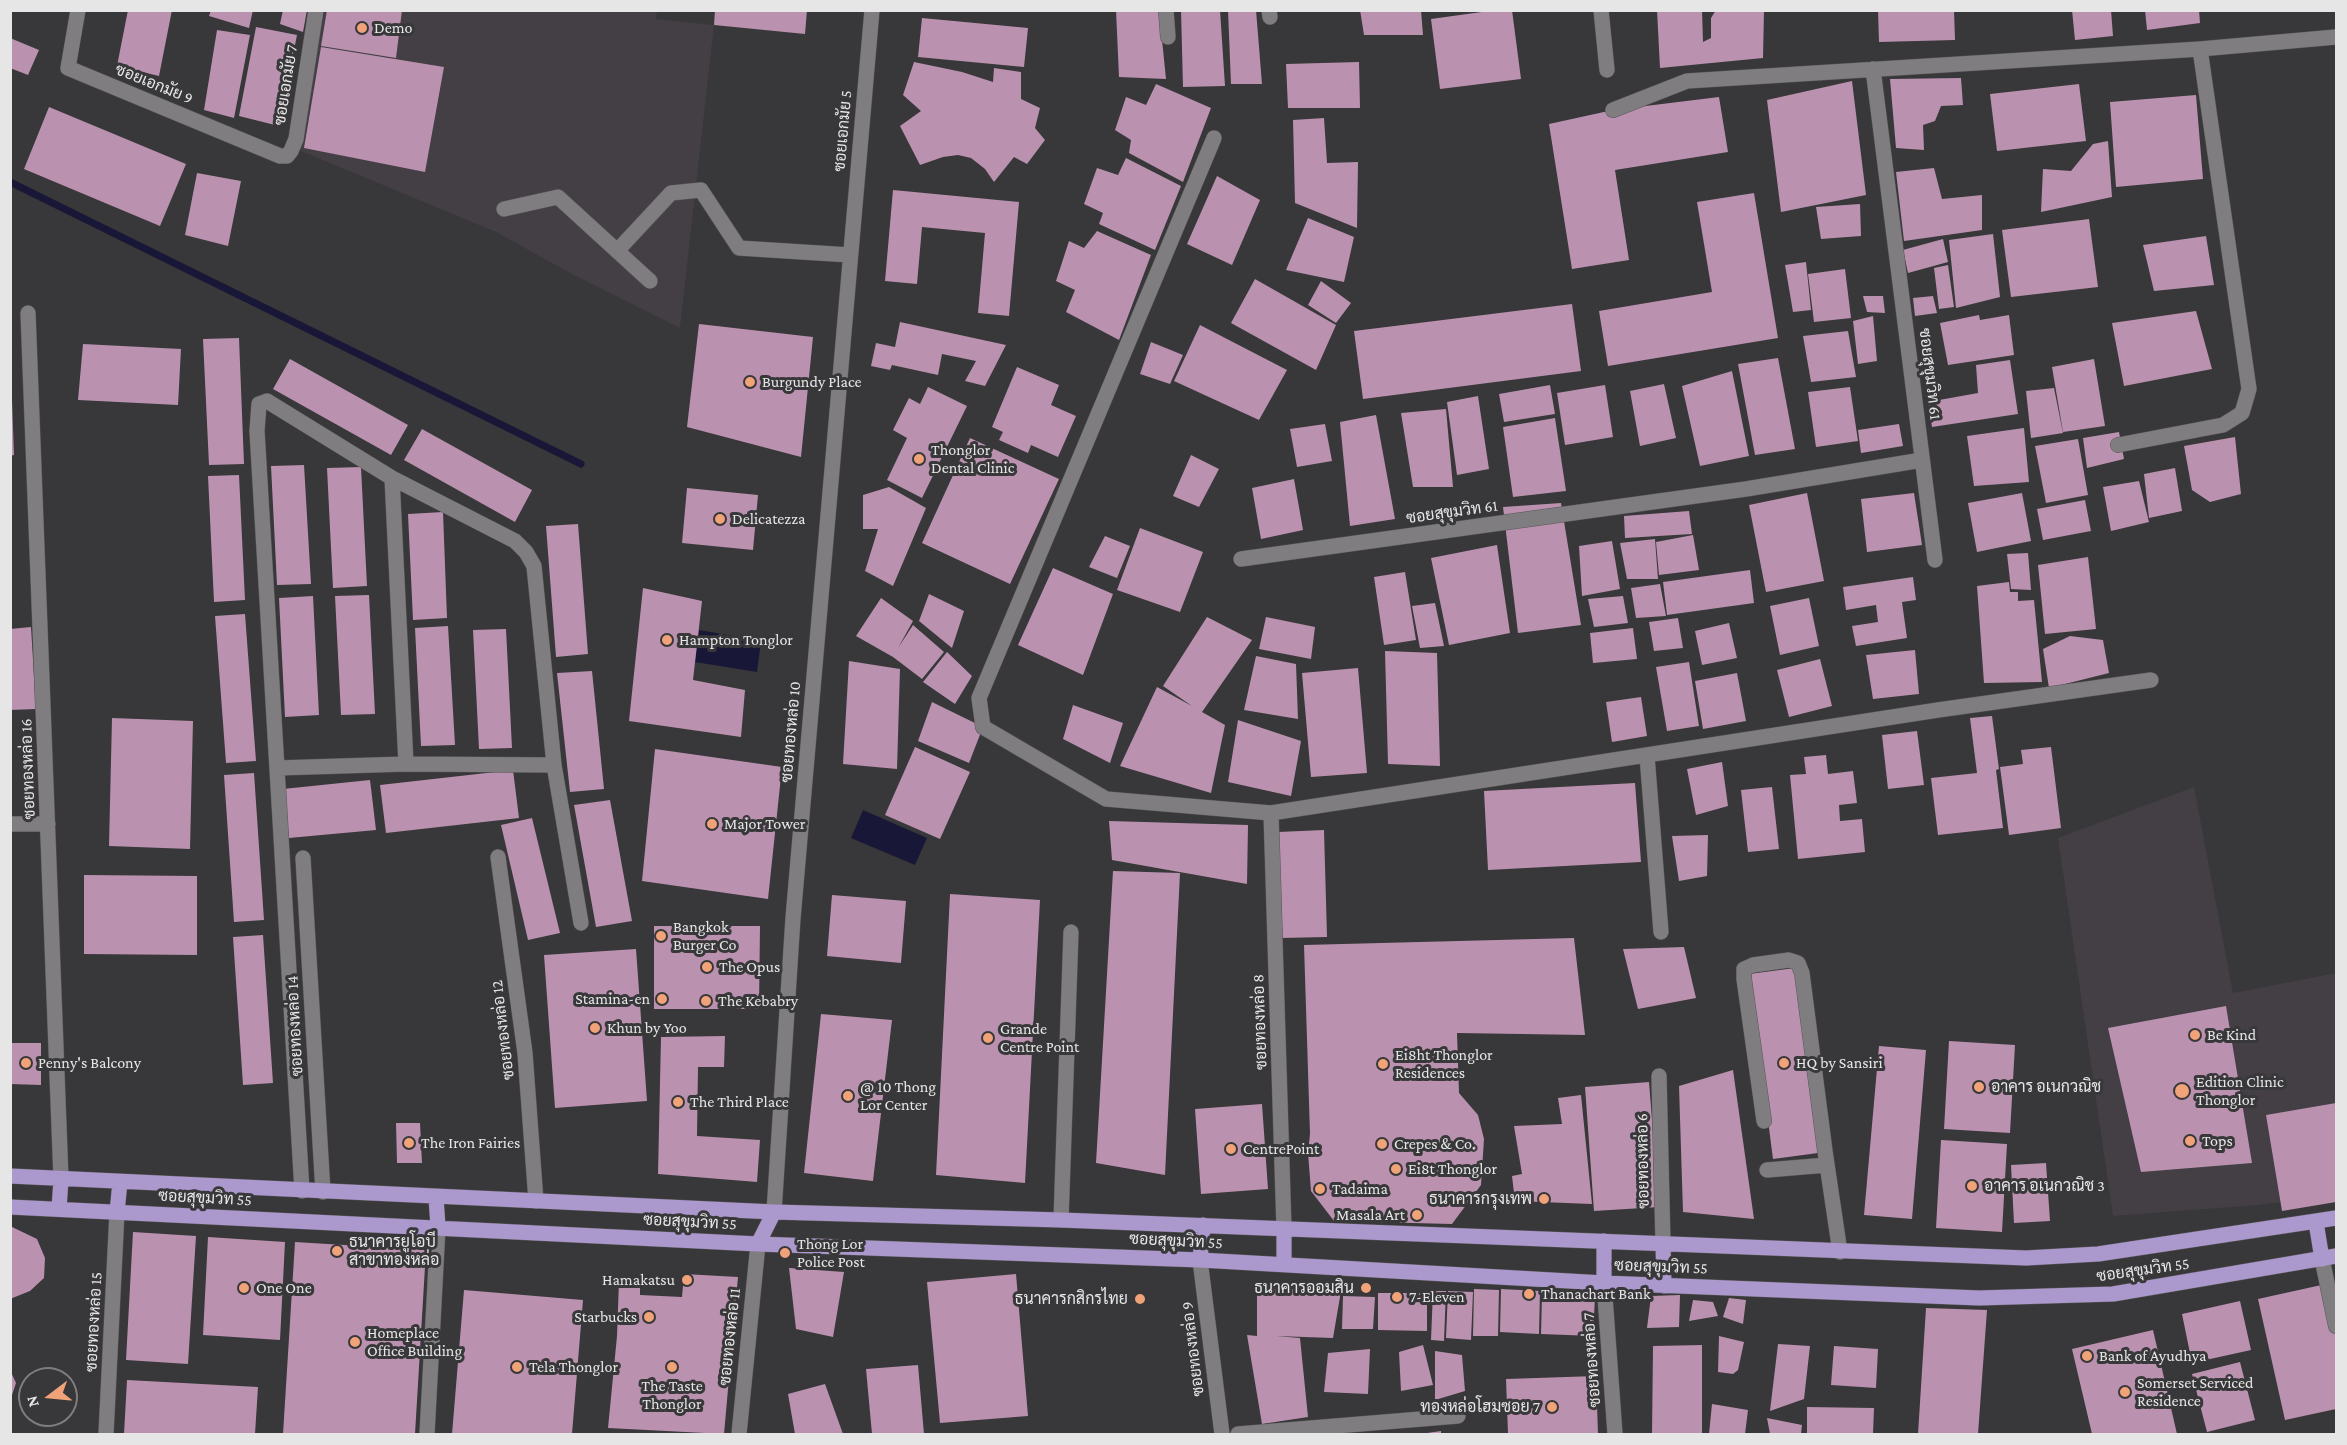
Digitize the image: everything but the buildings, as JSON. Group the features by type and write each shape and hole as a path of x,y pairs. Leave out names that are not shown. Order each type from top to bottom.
{"main road":[{"name":"ซอยสุขุมวิท 55","path":"10,1176 774,1212 1203,1225 2025,1258 2098,1254 2337,1218"},
{"path":"59,1209 61,1179"},
{"path":"117,1212 120,1182"},
{"path":"436,1197 438,1227"},
{"name":"ซอยสุขุมวิท 55","path":"10,1207 758,1244 1284,1264 1664,1286 1979,1298 2113,1294 2329,1257"},
{"path":"758,1244 774,1212"},
{"path":"2316,1222 2329,1257"},
{"path":"1200,1260 1203,1225"},
{"path":"1284,1229 1284,1264"},
{"path":"1604,1241 1604,1283"},
{"path":"1663,1244 1664,1286"}],"street":[{"name":"ซอยเอกมัย 9","path":"78,10 68,68 280,156"},
{"name":"ซอยเอกมัย 7","path":"280,156 287,156 296,139 316,10"},
{"name":"ซอยเอกมัย 5","path":"850,255 872,10"},
{"path":"1166,10 1168,37"},
{"path":"1601,10 1607,70"},
{"path":"1613,110 1687,81 2200,49 2337,36"},
{"path":"2118,445 2223,425 2242,413 2249,389 2200,49"},
{"name":"ซอยสุขุมวิท 61","path":"1240,559 1746,489 1923,460 1874,69"},
{"path":"1214,138 979,698 983,727 1106,799 1271,813 1938,710 2151,680"},
{"path":"617,251 671,193 700,190 739,248 850,255"},
{"path":"504,208 558,197 650,281"},
{"name":"ซอยทองหล่อ 10","path":"774,1212 793,918 850,255"},
{"name":"ซอยทองหล่อ 16","path":"27,313 61,1179"},
{"path":"302,1191 257,431 259,404 267,401 392,478 515,541 526,552 534,566 554,765 580,923"},
{"path":"1923,460 1935,560"},
{"path":"392,478 406,764"},
{"path":"1647,756 1661,932"},
{"path":"277,768 406,764 554,765"},
{"name":"ซอยทองหล่อ 8","path":"1271,813 1284,1229"},
{"path":"10,824 48,824"},
{"name":"ซอยทองหล่อ 12","path":"498,857 525,1053 536,1201"},
{"name":"ซอยทองหล่อ 14","path":"303,858 323,1192"},
{"path":"1061,1220 1071,932"},
{"path":"1764,1121 1744,969 1753,965 1789,960 1798,963 1802,973 1840,1252"},
{"name":"ซอยทองหล่อ 6","path":"1659,1076 1663,1244"},
{"path":"1767,1170 1827,1165"},
{"name":"ซอยทองหล่อ 15","path":"106,1434 117,1212"},
{"path":"427,1434 438,1227"},
{"name":"ซอยทองหล่อ 11","path":"739,1434 758,1244"},
{"path":"2329,1257 2337,1326"},
{"name":"ซอยทองหล่อ 9","path":"1200,1260 1222,1434"},
{"name":"ซอยทองหล่อ 7","path":"1604,1283 1615,1434"},
{"path":"1238,1434 1458,1416"}],"shaded area":[{"path":"657,10 656,19 714,25 680,328 570,273 496,232 289,146 315,11"},
{"path":"699,630 761,641 757,672 695,662"},
{"path":"2194,787 2233,993 2336,973 2336,1195 2258,1205 2113,1216 2058,838"},
{"path":"863,810 927,838 915,865 851,838"}],"waterway":[{"path":"10,182 581,464"}],"place":[{"name":"Demo","path":"362,28"},
{"name":"Burgundy Place","path":"750,382"},
{"name":"Thonglor Dental Clinic","path":"919,459"},
{"name":"Delicatezza","path":"720,519"},
{"name":"Hampton Tonglor","path":"667,640"},
{"name":"Major Tower","path":"712,824"},
{"name":"Bangkok Burger Co","path":"661,936"},
{"name":"The Opus","path":"707,967"},
{"name":"Stamina-en","path":"662,999"},
{"name":"The Kebabry","path":"706,1001"},
{"name":"Khun by Yoo","path":"595,1028"},
{"name":"Be Kind","path":"2195,1035"},
{"name":"Grande Centre Point","path":"988,1038"},
{"name":"Penny's Balcony","path":"26,1063"},
{"name":"HQ by Sansiri","path":"1784,1063"},
{"name":"Ei8ht Thonglor Residences","path":"1383,1064"},
{"name":"อาคาร อเนกวณิช","path":"1979,1087"},
{"name":"Edition Clinic Thonglor","path":"2182,1091"},
{"name":"@ 10 Thong Lor Center","path":"848,1096"},
{"name":"The Third Place","path":"678,1102"},
{"name":"Tops","path":"2190,1141"},
{"name":"The Iron Fairies","path":"409,1143"},
{"name":"Crepes & Co.","path":"1382,1144"},
{"name":"CentrePoint","path":"1231,1149"},
{"name":"Ei8t Thonglor","path":"1396,1169"},
{"name":"อาคาร อเนกวณิช 3","path":"1972,1186"},
{"name":"Tadaima","path":"1320,1189"},
{"name":"ธนาคารกรุงเทพ","path":"1544,1199"},
{"name":"Masala Art","path":"1417,1215"},
{"name":"ธนาคารยูโอบี สาขาทองหล่อ","path":"337,1251"},
{"name":"Thong Lor Police Post","path":"785,1253"},
{"name":"Hamakatsu","path":"687,1280"},
{"name":"One One","path":"244,1288"},
{"name":"ธนาคารออมสิน","path":"1366,1288"},
{"name":"Thanachart Bank","path":"1529,1294"},
{"name":"7-Eleven","path":"1397,1297"},
{"name":"ธนาคารกสิกรไทย","path":"1140,1299"},
{"name":"Starbucks","path":"649,1317"},
{"name":"Homeplace Office Building","path":"355,1342"},
{"name":"Bank of Ayudhya","path":"2087,1356"},
{"name":"Tela Thonglor","path":"517,1367"},
{"name":"The Taste Thonglor","path":"672,1367"},
{"name":"Somerset Serviced Residence","path":"2125,1392"},
{"name":"ทองหล่อโฮมซอย 7","path":"1552,1407"}]}
